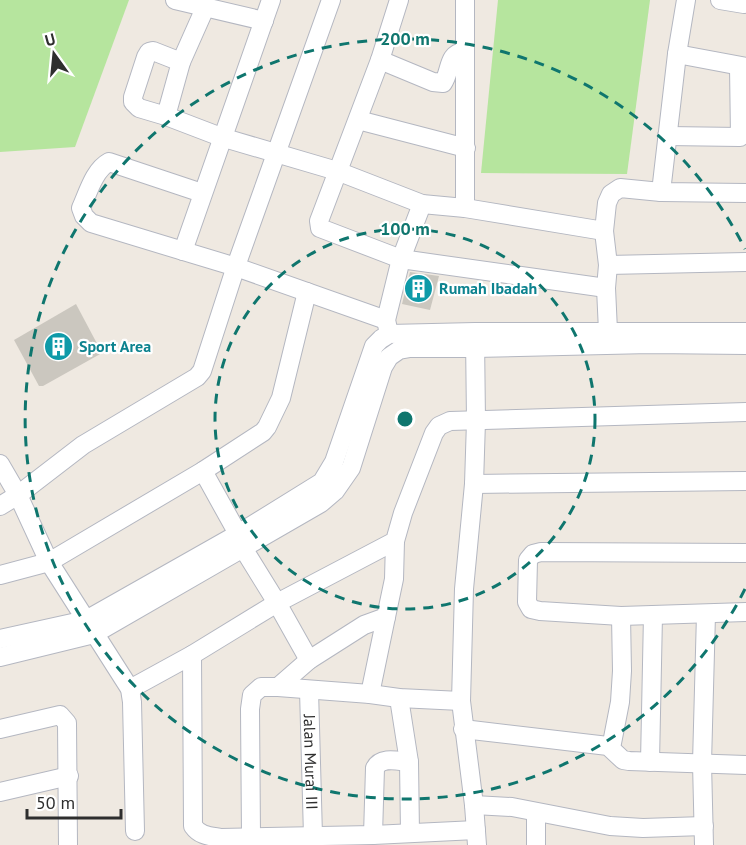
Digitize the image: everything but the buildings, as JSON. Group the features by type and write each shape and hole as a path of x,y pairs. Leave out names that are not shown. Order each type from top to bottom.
{"street":[{"path":"176,0 264,21"},
{"path":"183,251 270,0"},
{"path":"0,506 83,446 197,377 205,365 236,267 331,0"},
{"path":"399,0 380,60 319,221 320,228 401,259 606,288"},
{"path":"465,0 465,208"},
{"path":"661,192 677,54 686,0"},
{"path":"720,0 744,4"},
{"path":"166,116 181,62 206,8"},
{"path":"181,62 153,51 149,52 133,102 139,108 222,137 338,171 422,204 465,208 604,231"},
{"path":"380,60 433,82 443,83 452,58 461,51 464,52"},
{"path":"667,136 743,137 743,67 677,54"},
{"path":"358,120 466,148"},
{"path":"202,193 109,162 102,165 81,208 84,216 91,223 236,267 307,292 387,327 475,340 684,338 746,332"},
{"path":"608,332 606,288 608,264 604,231 607,203 611,194 620,188 661,192 746,193"},
{"path":"0,657 90,627 266,525 322,482 334,462 374,346 381,339 387,327 401,259 422,204"},
{"path":"608,264 746,262"},
{"path":"0,575 49,562 203,471 267,428 281,398 307,292"},
{"path":"266,525 321,502 344,480 351,468 383,367 389,357 399,350 475,340 608,332 746,345"},
{"path":"192,655 193,826 197,832 220,838 410,833 476,837 461,701 464,589 474,484 475,340"},
{"path":"370,694 394,579 395,541 403,513 434,433 439,426 450,422 746,411"},
{"path":"0,464 18,495 49,562 130,689 135,831"},
{"path":"203,471 240,541 309,660"},
{"path":"474,484 746,481"},
{"path":"130,689 192,655 277,603 395,541"},
{"path":"746,553 541,552 534,554 528,560 527,602 531,609 540,611 621,616 746,612"},
{"path":"704,845 702,764 706,614"},
{"path":"650,762 653,615"},
{"path":"608,746 612,743 620,702 621,616"},
{"path":"278,687 309,660 364,625 386,617"},
{"path":"0,639 90,627"},
{"path":"251,836 250,709 252,694 261,687 461,701"},
{"name":"Jalan Murai III","path":"309,690 313,836"},
{"path":"399,698 409,762 410,833"},
{"path":"0,729 60,715 68,723 68,845"},
{"path":"463,729 608,746 623,760 746,765"},
{"path":"373,835 375,768 384,760 409,762"},
{"path":"0,792 69,776"},
{"path":"474,805 512,807 610,826 643,837 704,826"},
{"path":"536,813 536,845"}],"green space":[{"path":"0,0 129,0 75,147 0,152"},
{"path":"498,0 650,0 627,174 481,173"}],"place":[{"name":"Rumah Ibadah","path":"418,288"},
{"name":"Sport Area","path":"58,346"}]}
